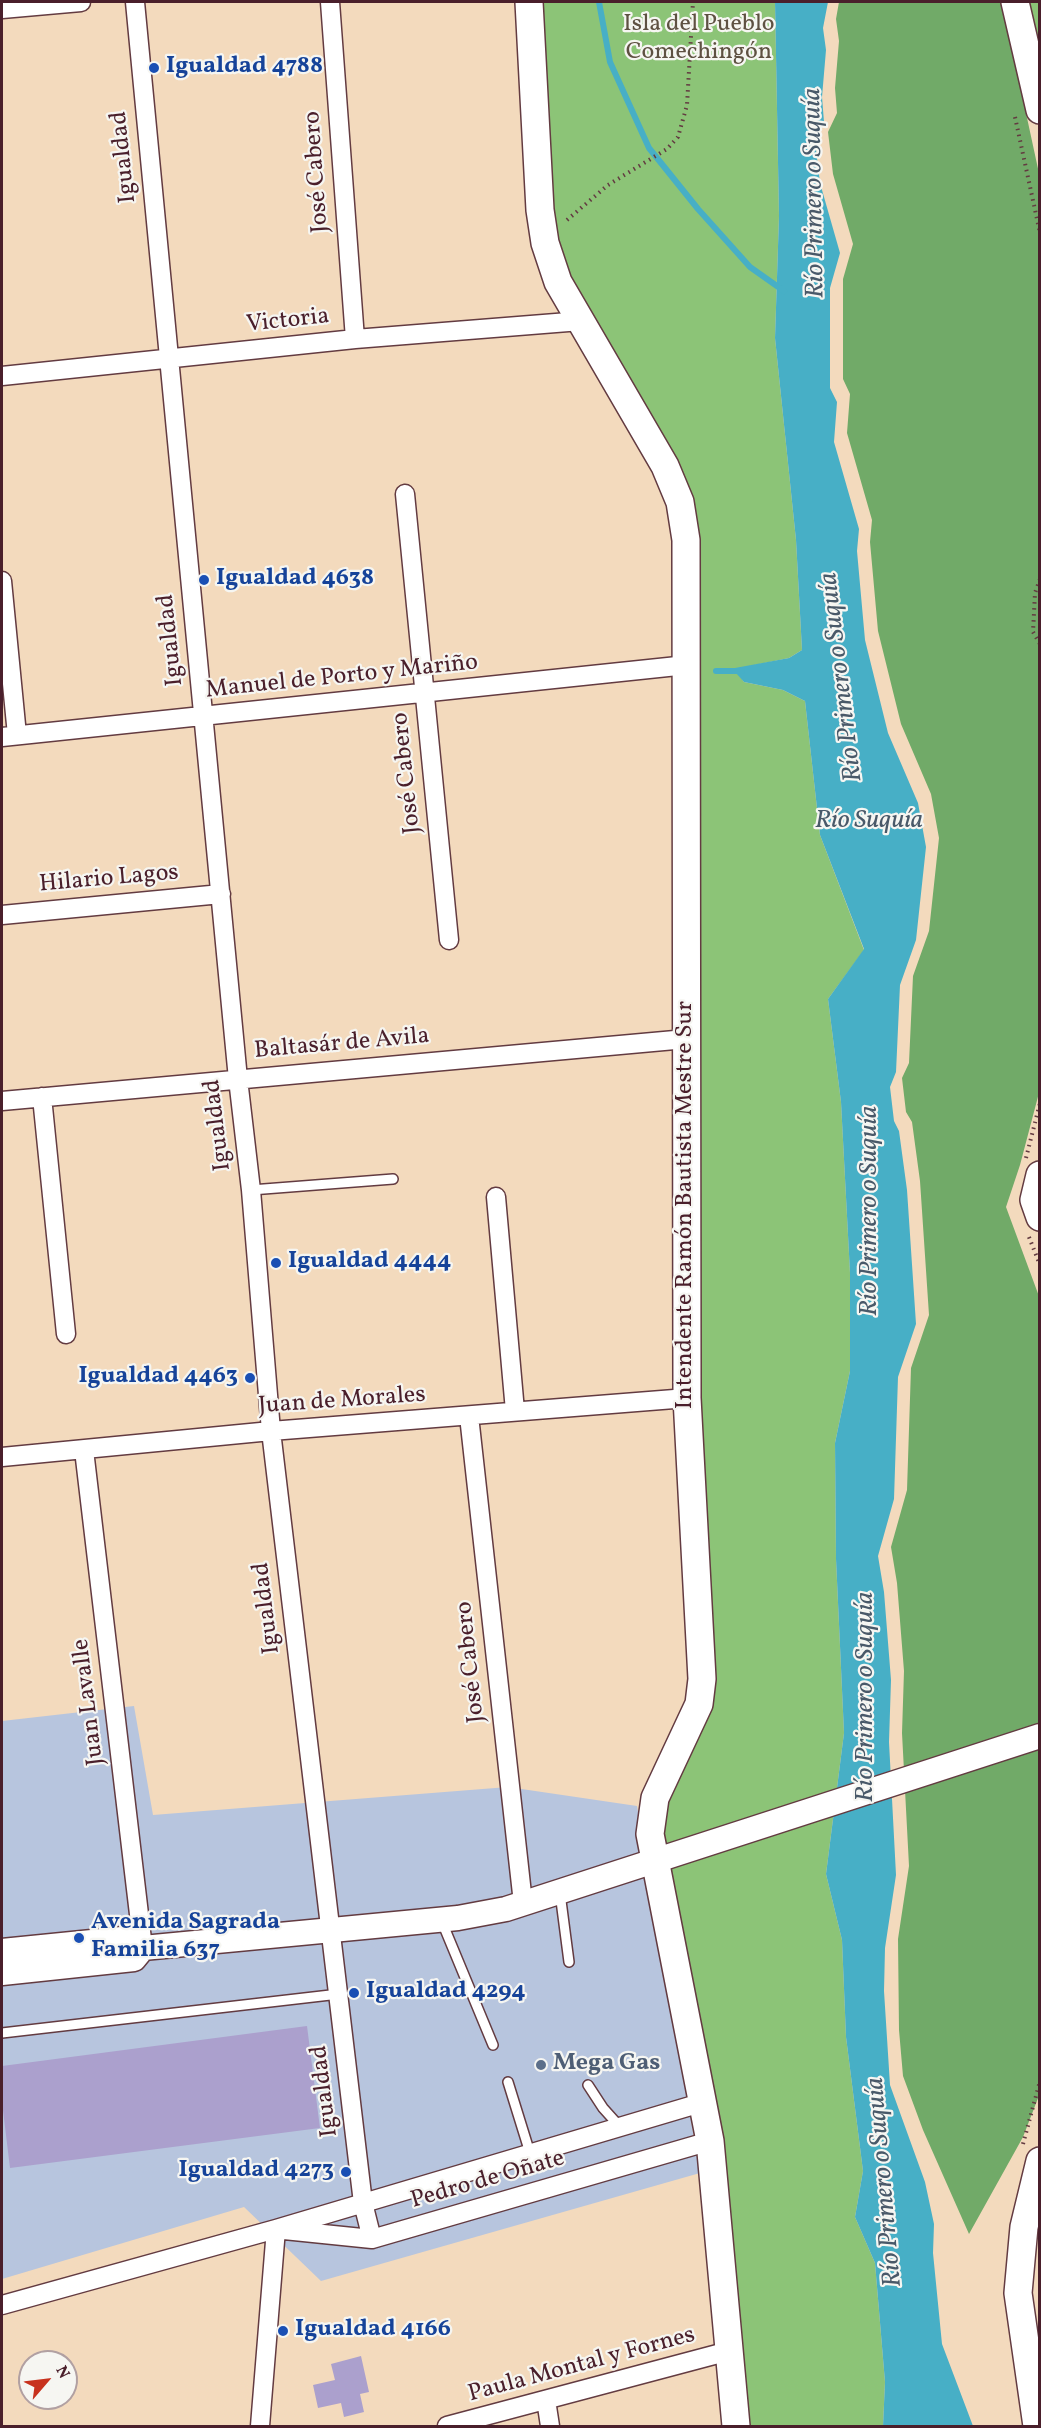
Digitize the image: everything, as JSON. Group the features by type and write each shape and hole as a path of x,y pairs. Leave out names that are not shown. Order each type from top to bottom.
{"main road":[{"name":"Intendente Ramón Bautista Mestre Sur","path":"529,2 540,210 545,243 558,282 665,466 680,502 686,540 687,1398 702,1679 699,1704 655,1798 650,1834 710,2141 736,2427"},
{"path":"1014,2 1040,110"},
{"path":"1040,1175 1034,1200 1040,1217"},
{"path":"2,1973 134,1959 143,1948 486,1914 1034,1738"},
{"path":"2,1951 132,1938 143,1948"},
{"path":"1036,2427 1018,2294 1024,2228 1040,2161"}],"street":[{"path":"2,9 81,2"},
{"name":"Igualdad","path":"135,2 238,1079 251,1190 271,1431 363,2203 372,2240"},
{"name":"José Cabero","path":"330,2 355,339"},
{"name":"Victoria","path":"2,376 355,339 581,321"},
{"name":"José Cabero","path":"405,494 449,940"},
{"path":"2,581 9,736"},
{"name":"Manuel de Porto y Mariño","path":"9,736 687,665"},
{"name":"Hilario Lagos","path":"2,915 220,894"},
{"name":"Baltasár de Avila","path":"2,1101 686,1039"},
{"path":"42,1097 66,1334"},
{"path":"496,1197 515,1411"},
{"name":"Juan de Morales","path":"2,1457 271,1431 687,1398"},
{"name":"José Cabero","path":"469,1416 523,1903"},
{"name":"Juan Lavalle","path":"84,1450 143,1948"},
{"name":"Pedro de Oñate","path":"2,2305 276,2229 704,2102"},
{"name":"Pedro de Oñate","path":"276,2229 372,2240 710,2141"},
{"path":"260,2427 276,2229"},
{"name":"Paula Montal y Fornes","path":"447,2427 729,2351"},
{"path":"546,2400 550,2427"}],"lane":[{"path":"251,1190 393,1179"},
{"path":"560,1891 569,1962"},
{"path":"441,1919 493,2045"},
{"path":"2,2033 339,1994"},
{"path":"508,2082 530,2153"},
{"path":"588,2085 603,2108 621,2128"}],"path":[{"path":"567,220 608,185 667,149 678,137 687,105 693,2"},
{"path":"1040,579 1035,593 1033,632 1040,644"},
{"path":"1040,1641 1040,1679"}],"shaded area":[{"path":"134,1706 153,1815 508,1787 637,1806 700,2173 321,2281 244,2207 2,2279 2,1721"}],"green space":[{"name":"Isla del Pueblo Comechingón","path":"529,2 775,2 779,216 775,338 796,540 802,650 789,658 735,669 744,682 783,690 805,701 820,835 864,950 828,999 841,1102 850,1273 850,1371 835,1443 836,1559 844,1733 826,1874 842,1940 846,2037 863,2171 855,2217 875,2263 885,2382 883,2426 736,2426 710,2141 650,1834 692,1721 680,502 558,282"},
{"path":"839,2 1002,2 1040,178 1040,1089 1020,1165 1006,1207 1040,1299 1040,2093 1023,2137 969,2234 923,2130 903,2076 899,2030 898,1939 909,1866 902,1733 904,1671 897,1583 891,1547 907,1490 911,1368 929,1315 920,1181 912,1122 906,1112 902,1078 909,1063 913,976 929,931 939,838 931,794 901,724 878,631 870,542 872,520 847,433 850,394 843,379 843,279 853,244 833,174 828,132 837,113 835,88 839,41 836,19"},
{"path":"1026,2 1039,2 1039,57"}],"water":[{"name":"Río Suquía","path":"775,2 828,2 823,28 826,50 822,97 824,122 815,141 820,183 840,253 830,288 830,388 837,402 834,442 859,529 857,551 865,640 888,733 918,803 926,847 916,940 900,985 896,1072 890,1087 907,1190 916,1324 898,1377 894,1499 878,1556 884,1592 891,1680 889,1742 896,1875 885,1948 884,1991 890,2085 925,2182 934,2224 933,2253 942,2344 973,2426 883,2426 885,2382 875,2263 855,2217 863,2171 846,2037 842,1940 826,1874 844,1733 836,1559 835,1443 850,1371 850,1273 841,1102 828,999 864,949 820,835 805,701 783,690 744,682 736,673 735,668 789,658 802,650 796,540 775,338 779,216"}],"building":[{"path":"307,2026 320,2128 10,2168 2,2102 2,2066"},
{"path":"361,2356 369,2392 360,2394 364,2412 344,2417 341,2403 318,2408 313,2385 335,2380 331,2364"}],"waterway":[{"path":"599,2 610,62 649,148 698,209 750,267 784,291"},
{"path":"716,671 742,671"}],"place":[{"name":"Igualdad 4788","path":"154,68"},
{"name":"Igualdad 4638","path":"204,580"},
{"name":"Igualdad 4444","path":"276,1263"},
{"name":"Igualdad 4463","path":"250,1378"},
{"name":"Avenida Sagrada Familia 637","path":"79,1938"},
{"name":"Igualdad 4294","path":"354,1993"},
{"name":"Mega Gas","path":"541,2065"},
{"name":"Igualdad 4273","path":"346,2172"},
{"name":"Igualdad 4166","path":"283,2331"}],"water label":[{"name":"Río Primero o Suquía","path":"816,193"},
{"name":"Río Primero o Suquía","path":"843,677"},
{"name":"Río Primero o Suquía","path":"871,1211"},
{"name":"Río Primero o Suquía","path":"867,1697"},
{"name":"Río Primero o Suquía","path":"886,2182"}]}
